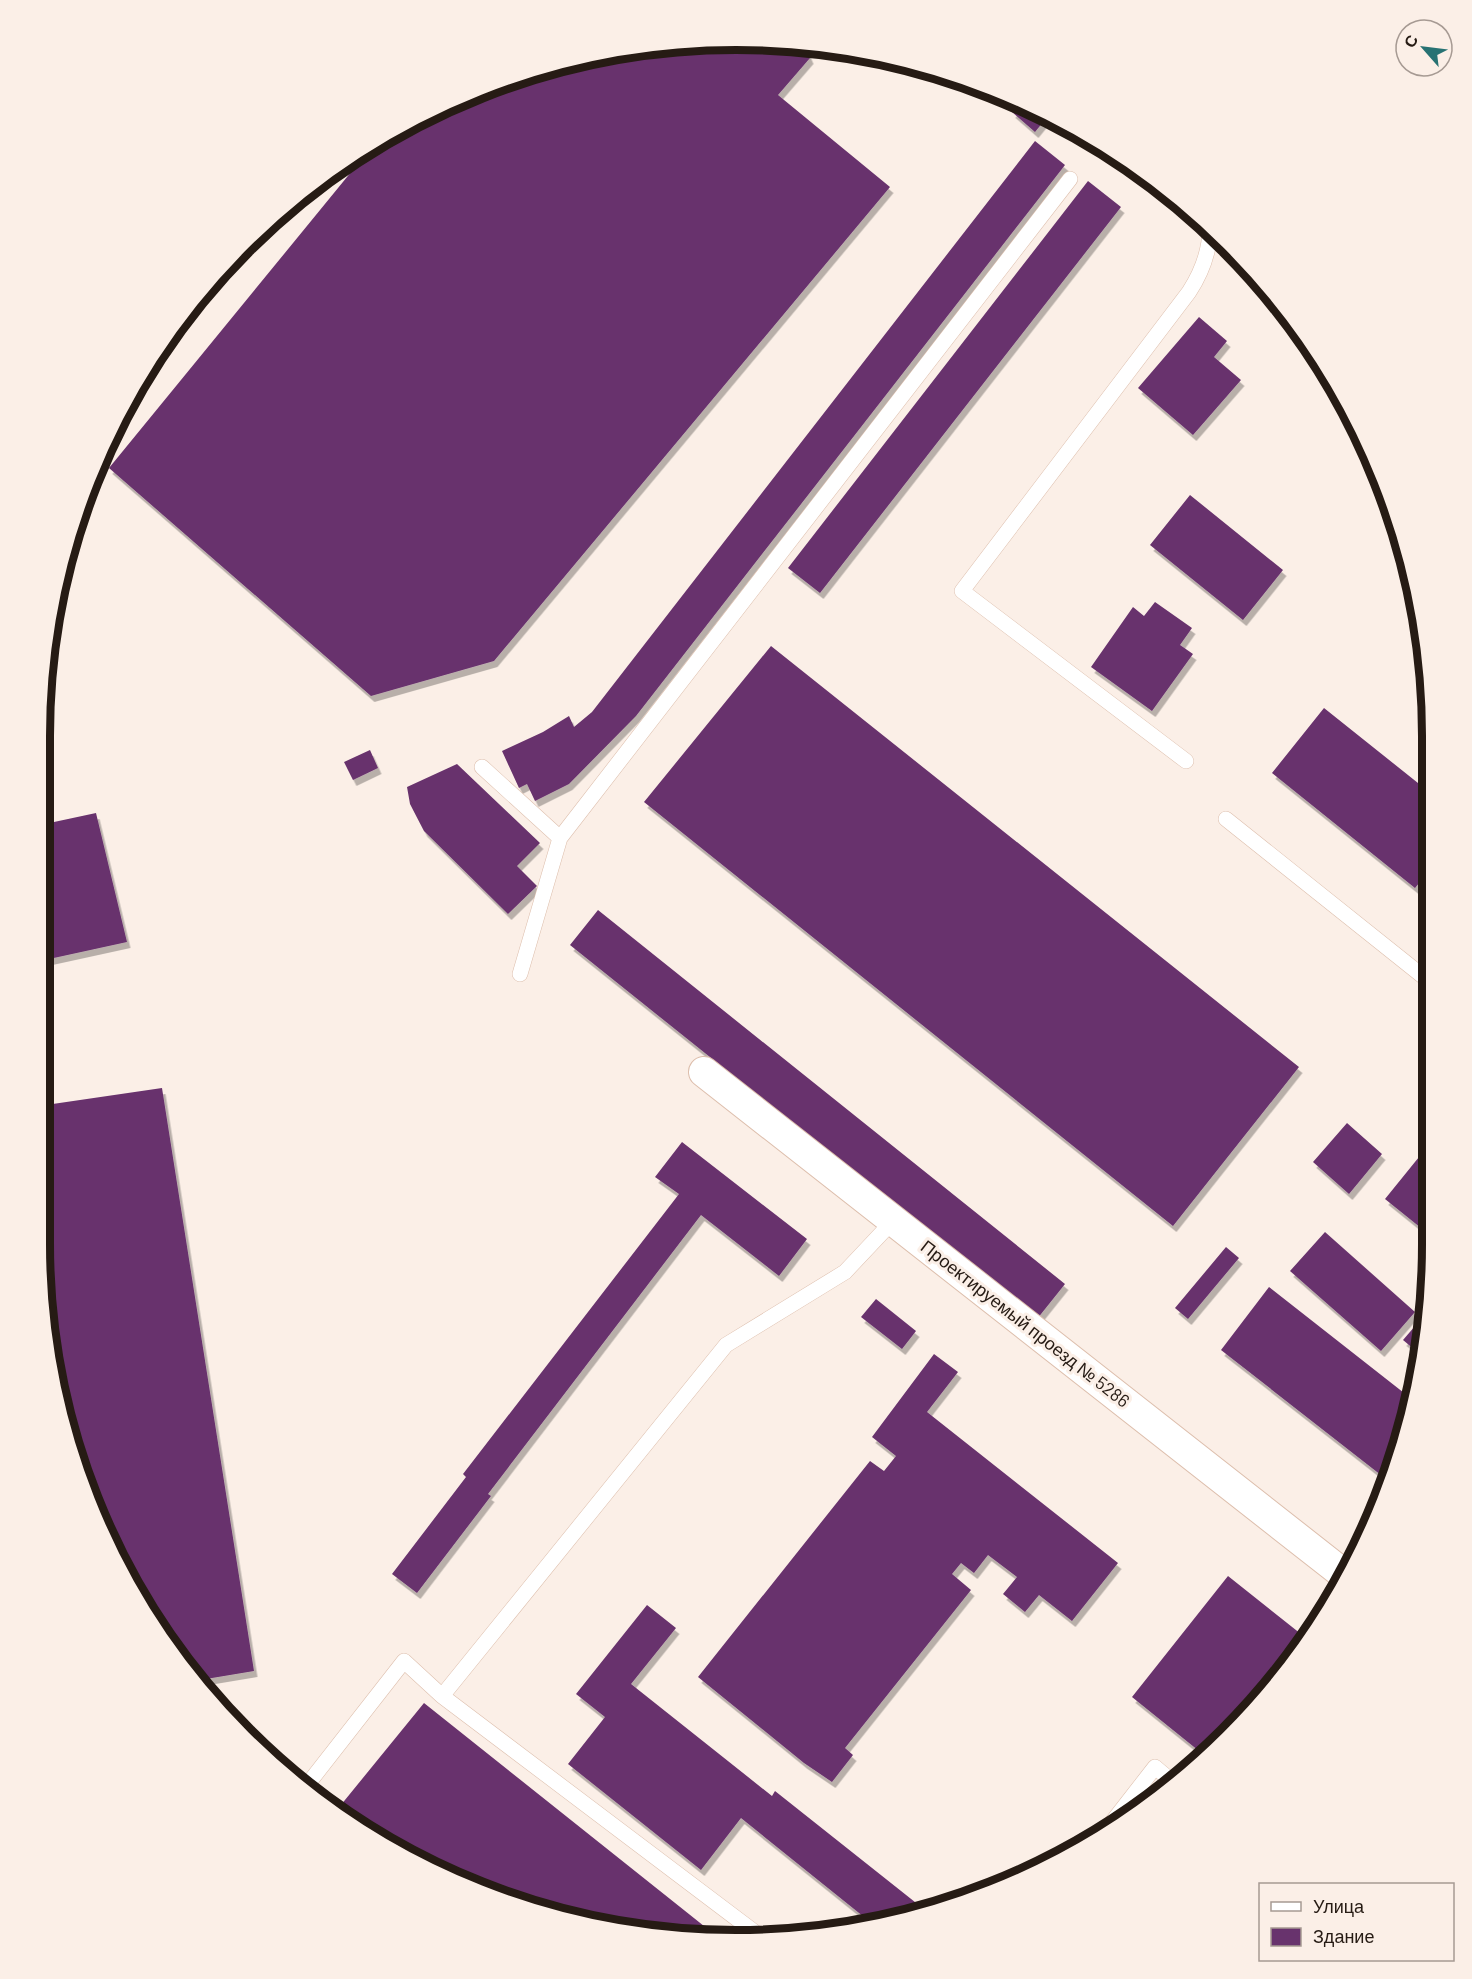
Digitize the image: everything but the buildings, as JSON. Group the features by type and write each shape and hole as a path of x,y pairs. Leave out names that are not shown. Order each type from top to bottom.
{"street":[{"name":"Проектируемый проезд № 5286","path":"704,1072 1339,1571"}],"lane":[{"path":"520,974 560,838 1070,179"},
{"path":"1186,761 962,591 1189,292 1201,273 1208,252 1209,239"},
{"path":"482,767 560,838"},
{"path":"1226,819 1422,976"},
{"path":"442,1696 726,1345 845,1272 893,1221"},
{"path":"310,1782 405,1660 442,1696 751,1929"},
{"path":"1120,1812 1155,1767 1167,1777"}]}
